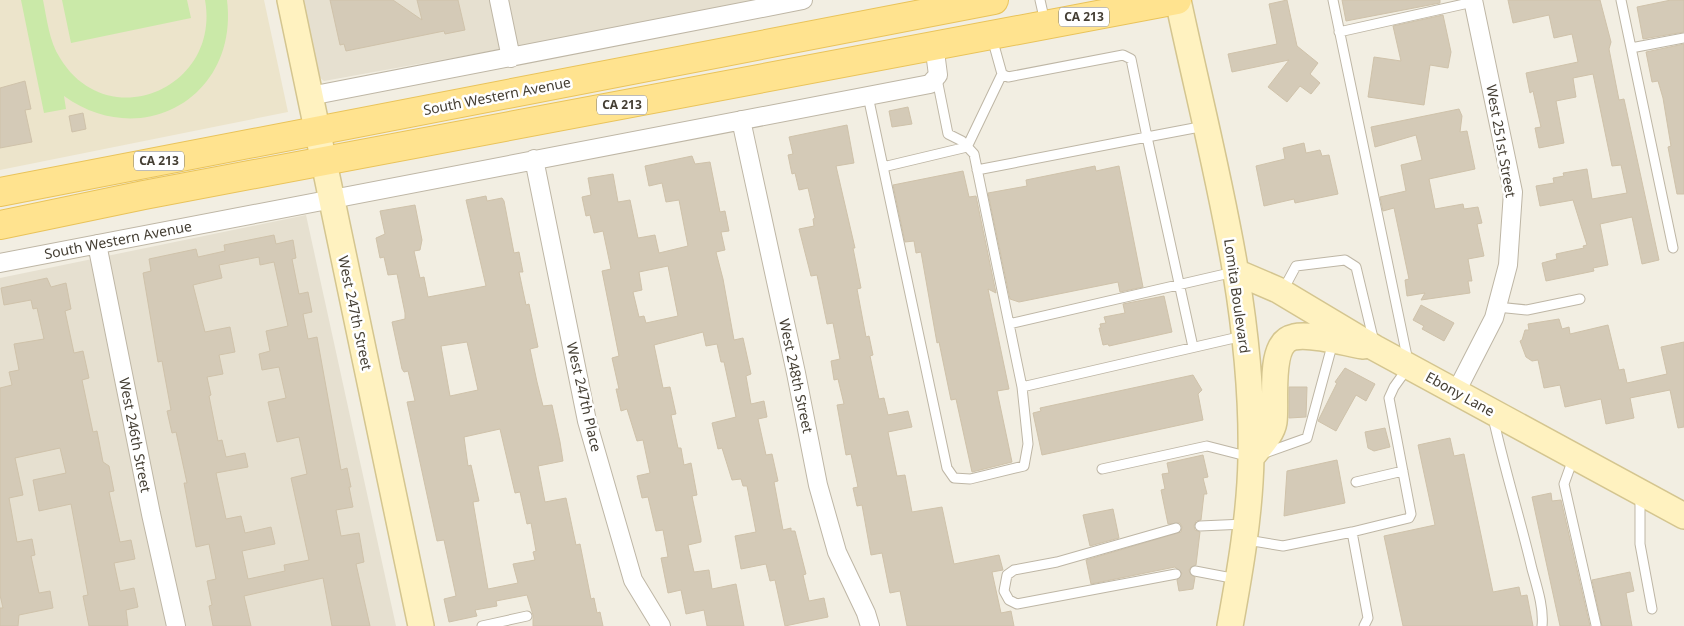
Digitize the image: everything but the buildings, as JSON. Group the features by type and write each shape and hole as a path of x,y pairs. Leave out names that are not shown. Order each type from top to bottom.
{"main road":[{"name":"South Western Avenue","path":"0,192 926,7 994,0"},
{"name":"CA 213","path":"0,225 144,195 991,34 1043,12 1177,0"}],"street":[{"name":"West 247th Street","path":"290,0 422,626"},
{"path":"499,0 511,58"},
{"path":"310,96 511,58 716,8 803,0"},
{"name":"Lomita Boulevard","path":"1177,0 1236,272 1245,335 1251,458 1244,532 1230,626"},
{"name":"West 251st Street","path":"1456,392 1494,318 1508,265 1513,192 1473,1"},
{"path":"934,44 939,69 937,79"},
{"name":"South Western Avenue","path":"0,263 930,84 937,79"},
{"name":"West 248th Street","path":"740,120 796,373 818,485 837,552 866,613 870,626"},
{"name":"West 247th Place","path":"534,159 587,421 633,580 661,626"},
{"name":"West 246th Street","path":"97,244 151,514 176,626"},
{"name":"Ebony Lane","path":"1236,272 1282,292 1375,348 1684,516"},
{"path":"1251,458 1274,423 1276,362 1281,345 1295,336 1375,348"}],"lane":[{"path":"1200,526 1244,532 1283,546 1409,518 1411,514 1389,398 1394,387 1409,366 1333,0"},
{"path":"1621,0 1674,248"},
{"path":"1339,32 1473,1"},
{"path":"967,147 1002,74 991,34"},
{"path":"1631,48 1684,38"},
{"path":"1002,74 1008,77 1123,54 1131,60 1193,347"},
{"path":"868,96 947,468 954,478 970,479 1024,466 1028,444 1022,387 974,154 962,141 948,134 937,79"},
{"path":"977,170 1205,126"},
{"path":"883,167 967,147"},
{"path":"1282,292 1296,266 1345,260 1356,267 1375,348"},
{"path":"1008,324 1236,272"},
{"path":"1497,307 1527,310 1580,299"},
{"path":"1022,387 1245,335"},
{"path":"1102,470 1207,446 1251,458 1307,438 1333,341"},
{"path":"1492,412 1505,472 1520,518 1536,587 1542,626"},
{"path":"1574,456 1564,484 1596,625"},
{"path":"1356,482 1403,471"},
{"path":"1640,492 1640,544 1652,609"},
{"path":"1176,528 1057,562 1014,570 1007,576 1004,591 1009,600 1017,604 1176,574"},
{"path":"1352,532 1368,618 1364,626"},
{"path":"1195,571 1238,579"},
{"path":"482,626 527,616"}],"shaded area":[{"path":"0,0 264,0 288,112 0,170"},
{"path":"299,0 773,0 324,81 316,75"},
{"path":"306,215 396,626 0,626 0,278"}],"green space":[{"path":"21,0 43,0 51,37 60,58 80,82 105,94 131,97 156,92 179,78 196,58 205,31 205,0 227,0 227,34 218,64 201,88 179,105 153,116 124,118 94,112 64,96 66,109 44,113"},
{"path":"62,0 187,0 191,18 71,43"}]}
